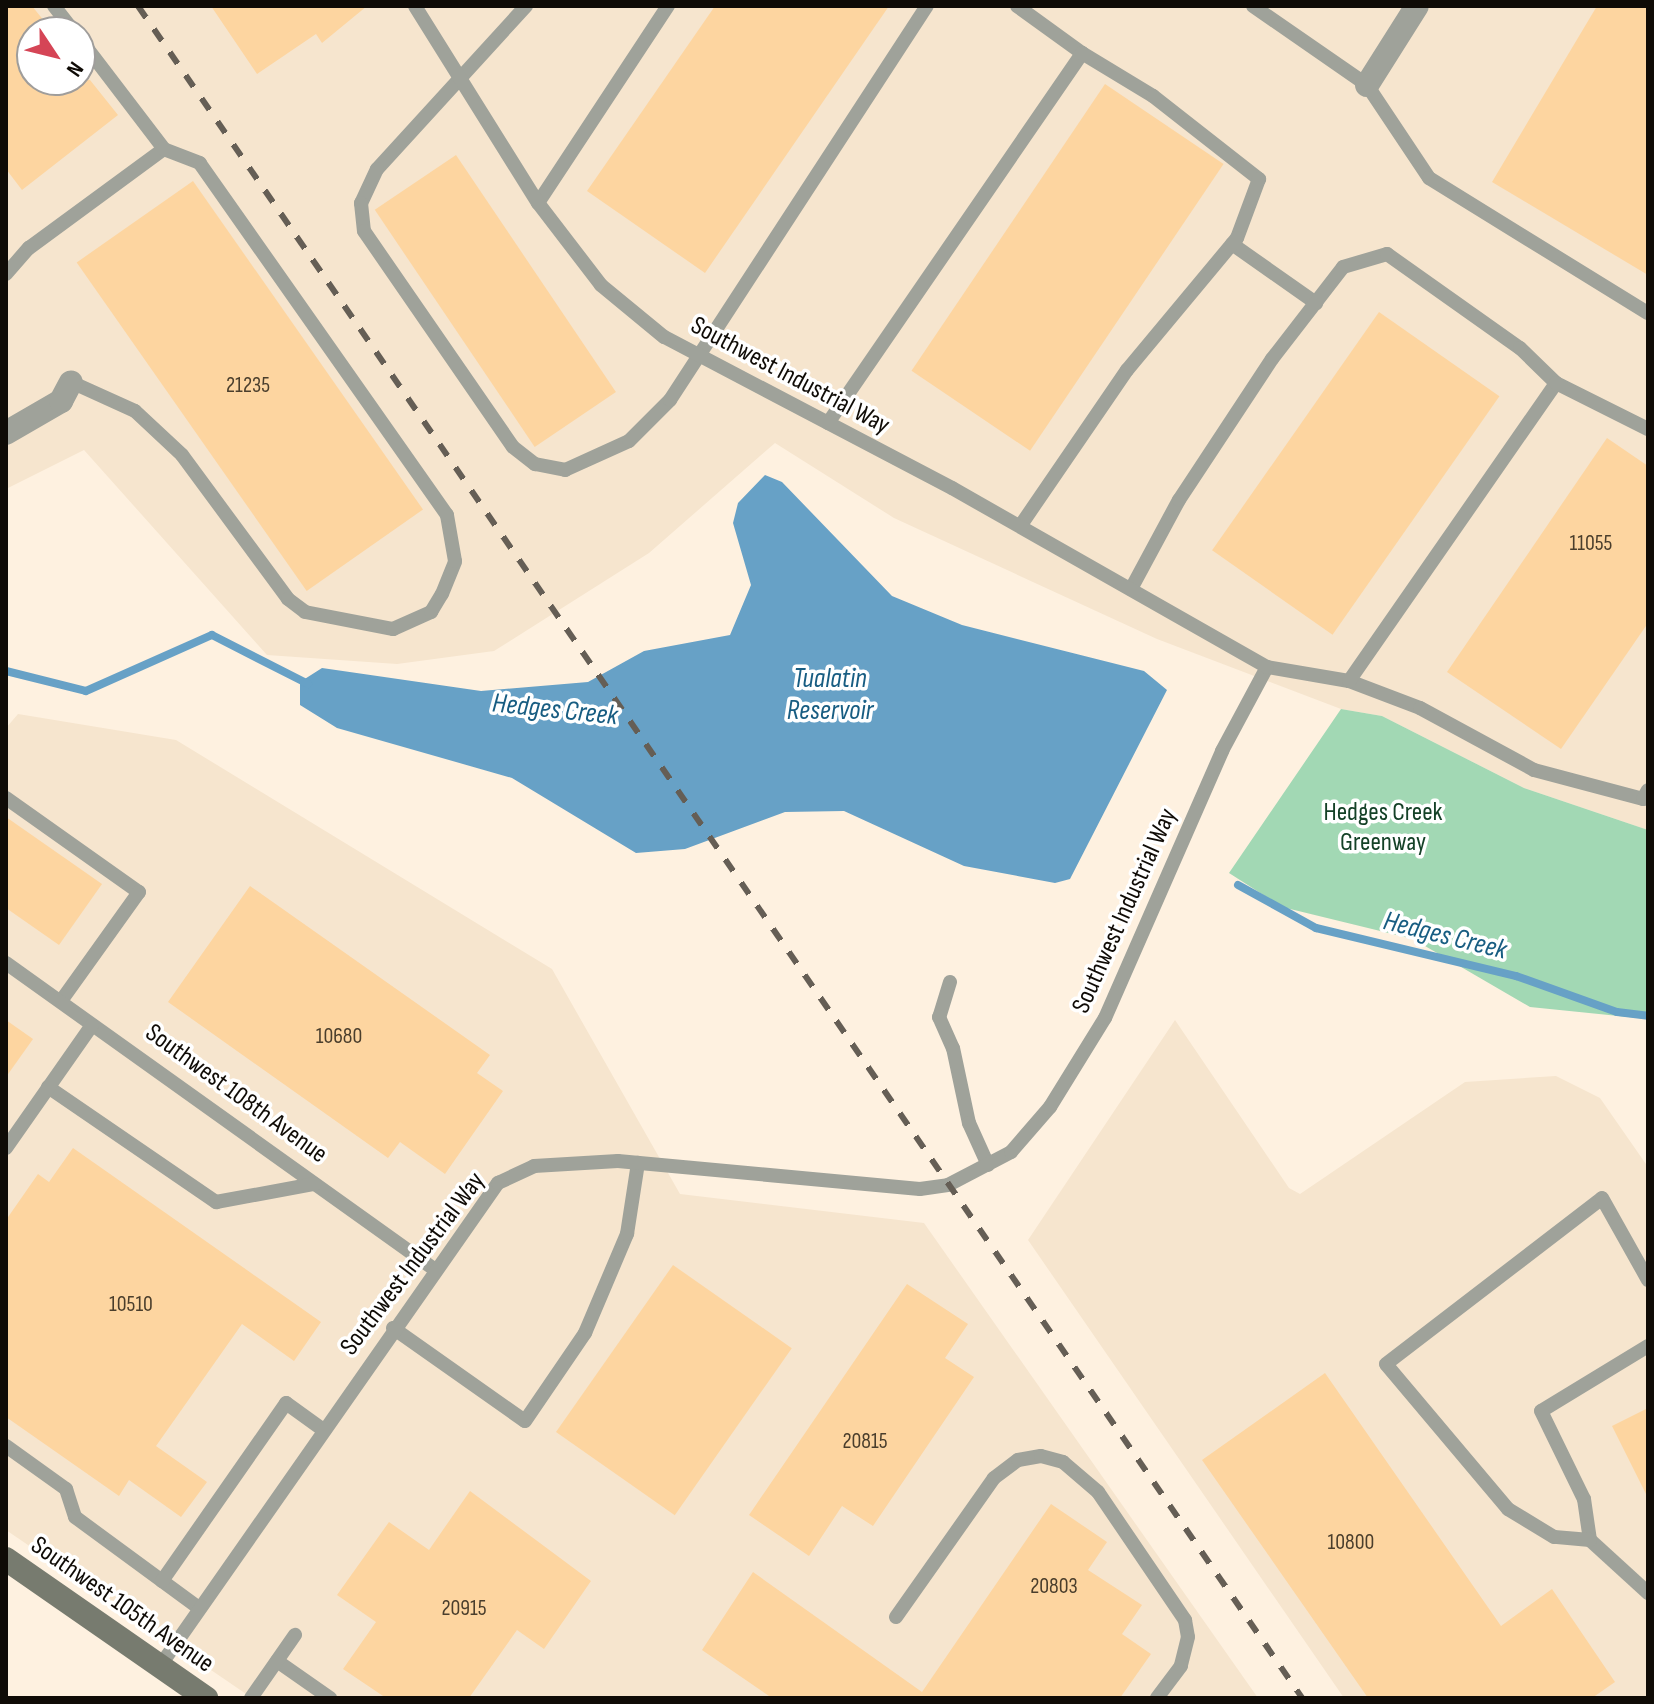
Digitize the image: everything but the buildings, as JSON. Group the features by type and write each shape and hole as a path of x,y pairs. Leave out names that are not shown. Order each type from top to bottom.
{"street":[{"path":"1367,85 1417,6"},
{"path":"6,433 61,401 71,382"},
{"name":"Southwest 105th Avenue","path":"6,1559 206,1698"}],"lane":[{"name":"Southwest Industrial Way","path":"160,1666 322,1429 498,1183 534,1166 638,1163 909,1189 948,1185 1011,1152 1078,1067 1127,976 1222,751 1267,667 1020,526 664,337 601,285 538,203 415,6"},
{"path":"526,6 377,169 361,203 364,231 513,447 535,464 565,470 629,441 670,400 927,6"},
{"path":"538,203 668,6"},
{"path":"1017,6 1082,53 1153,96 1259,179 1232,244 1127,370 1020,526"},
{"path":"1253,6 1367,85 1429,178 1648,313"},
{"path":"828,423 1082,53"},
{"path":"71,382 135,411 182,455 288,599 305,612 393,629 431,612 442,594 455,561 447,515 200,163 164,149 96,60"},
{"path":"6,274 29,248 164,149"},
{"path":"1232,244 1316,303"},
{"path":"1131,589 1179,500 1343,267 1387,254 1520,348 1556,383 1648,429"},
{"path":"1349,681 1556,383"},
{"path":"1267,667 1349,681 1420,708 1534,770 1643,799 1648,790"},
{"path":"6,798 139,892 61,1001"},
{"name":"Southwest 108th Avenue","path":"6,963 434,1269"},
{"path":"950,982 939,1017 953,1048 969,1123 988,1165"},
{"path":"6,1148 92,1025"},
{"path":"48,1087 216,1202 314,1184"},
{"path":"393,1328 525,1421 585,1333 627,1234 638,1163"},
{"path":"1648,1280 1602,1198 1386,1364 1508,1509 1554,1537 1590,1540 1648,1593"},
{"path":"1590,1540 1584,1499 1541,1411 1648,1346"},
{"path":"162,1581 286,1403 322,1429"},
{"path":"6,1446 66,1489 75,1517 199,1608"},
{"path":"896,1617 994,1478 1018,1460 1052,1459 1098,1492 1185,1620 1188,1637 1181,1666 1157,1698"},
{"path":"251,1698 295,1635"},
{"path":"277,1661 330,1698"}],"shaded area":[{"path":"6,6 1648,6 1648,830 1524,788 1382,716 1341,709 1157,639 894,518 775,443 649,553 494,651 397,664 267,655 84,450 6,489"},
{"path":"18,714 176,740 552,969 680,1194 924,1223 1258,1698 252,1698 6,1530 6,728"},
{"path":"1175,1020 1289,1188 1300,1194 1465,1082 1556,1076 1600,1098 1648,1167 1648,1698 1344,1698 1028,1240"}],"green space":[{"name":"Hedges Creek Greenway","path":"1341,709 1382,716 1524,788 1648,830 1648,1019 1530,1007 1413,939 1282,907 1229,873"}],"water":[{"name":"Tualatin Reservoir","path":"765,475 782,482 892,596 962,625 1144,671 1167,690 1070,879 1055,883 964,866 844,811 785,812 685,849 636,853 512,778 337,728 300,705 300,682 322,668 481,691 588,682 644,651 730,635 751,585 733,523 738,503"}],"waterway":[{"name":"Hedges Creek","path":"6,671 86,691 212,635 308,684"},
{"name":"Hedges Creek","path":"1238,885 1316,928 1516,976 1617,1012 1648,1016"}],"railway":[{"path":"138,6 1302,1698"}]}
